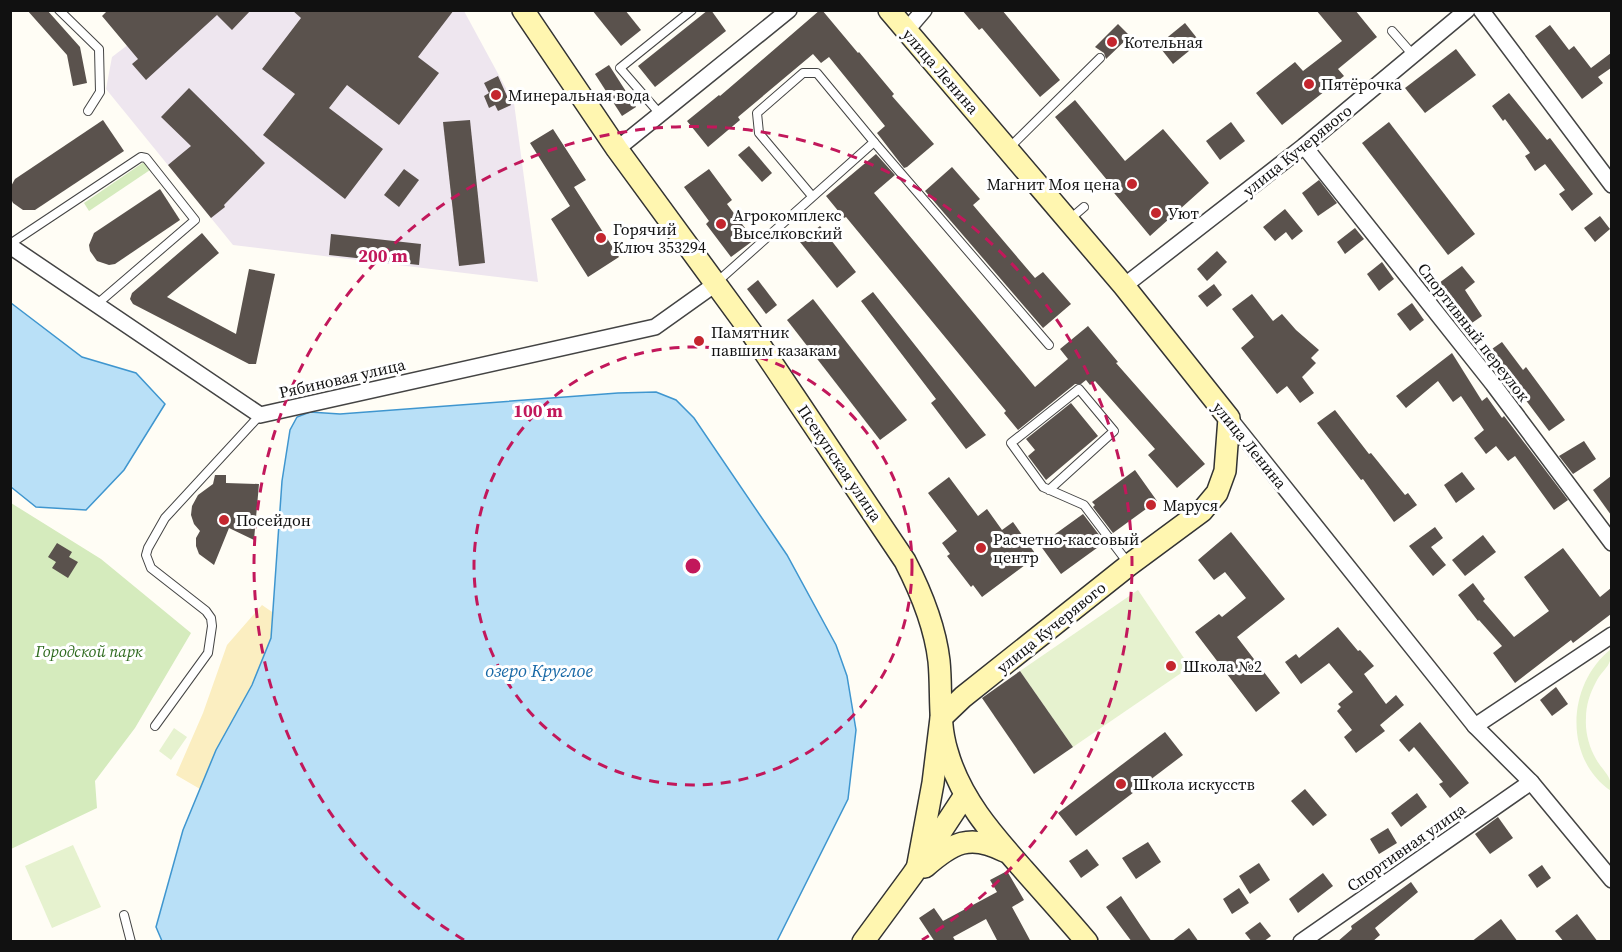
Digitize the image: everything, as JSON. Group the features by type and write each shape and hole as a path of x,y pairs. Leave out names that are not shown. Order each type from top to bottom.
{"street":[{"name":"Псекупская улица","path":"523,10 617,149 714,285 751,332 882,525 913,576 925,605 935,642 941,690 940,718 948,755 965,795 985,825 1087,942"},
{"path":"617,149 789,10"},
{"name":"улица Ленина","path":"889,10 1008,150 1076,214 1124,286 1475,726 1532,782 1611,880"},
{"path":"906,31 924,10"},
{"name":"улица Кучерявого","path":"1124,286 1304,146 1467,10"},
{"path":"1481,10 1611,185"},
{"name":"Спортивный переулок","path":"1304,146 1493,384 1611,543"},
{"path":"10,245 260,415"},
{"name":"Рябиновая улица","path":"260,415 655,327 714,285"},
{"name":"улица Кучерявого","path":"940,718 1129,564 1202,511 1217,493 1226,471 1229,418"},
{"path":"1475,726 1611,635"},
{"path":"918,864 929,806 940,718"},
{"name":"Спортивная улица","path":"1301,942 1532,782"},
{"path":"863,942 905,885 965,795"},
{"path":"905,885 937,856 959,844 981,842 1011,855"}],"lane":[{"path":"59,10 99,50 100,92 88,111"},
{"path":"660,114 620,68 692,10"},
{"path":"1392,31 1413,55"},
{"path":"1008,150 1100,58"},
{"path":"812,196 759,133 757,113 803,73 817,73 1049,345"},
{"path":"714,285 874,142"},
{"path":"10,245 141,157 146,158 195,220 96,305"},
{"path":"1049,490 1114,431 1079,389 1011,443 1043,487 1049,490 1084,505 1129,564"},
{"path":"155,726 208,653 212,626 207,611 151,568 146,555 148,548 165,518 260,415"},
{"path":"124,915 131,942"}],"shaded area":[{"path":"172,11 464,11 514,103 538,282 233,245 106,89 112,57"}],"green space":[{"path":"144,162 150,170 89,211 84,203"},
{"name":"Городской парк","path":"11,503 101,559 191,633 135,728 95,781 97,808 11,849"},
{"path":"1138,590 1190,667 1073,747 1020,671"},
{"path":"1611,649 1609,664 1590,695 1586,723 1591,750 1609,778 1611,791 1595,777 1585,760 1578,741 1576,721 1579,701 1586,681 1596,664"},
{"path":"174,728 187,737 171,760 159,751"},
{"path":"73,845 101,907 52,928 25,866"}],"sand":[{"path":"262,605 275,614 280,643 200,789 176,775 203,713 227,645"}],"water":[{"path":"11,303 82,357 136,373 165,404 124,470 86,510 36,507 11,487"},
{"name":"озеро Круглое","path":"656,392 676,400 694,418 787,555 836,645 847,676 856,730 848,799 777,941 162,941 156,927 183,830 216,750 252,685 271,638 282,481 290,430 297,417 310,412 340,414"}],"building":[{"path":"27,10 47,10 80,47 87,83 73,86 67,55"},
{"path":"108,10 251,10 232,30 217,15 146,80 132,64 138,59 102,16"},
{"path":"292,10 454,10 418,57 439,73 399,125 347,85 329,108 383,149 345,199 263,135 295,94 262,69 301,18"},
{"path":"592,10 625,10 641,30 621,46"},
{"path":"708,10 711,10 726,31 655,87 638,66"},
{"path":"820,10 859,52 894,94 892,96 934,144 907,167 904,168 877,133 885,126 829,57 821,63 813,54 738,117 740,120 708,147 687,121 720,96"},
{"path":"962,10 1002,10 1060,80 1040,97 982,28 979,30"},
{"path":"1316,10 1355,10 1377,37 1338,69 1344,76 1282,125 1256,93 1295,62 1303,71 1342,41"},
{"path":"1185,23 1200,42 1173,64 1158,45"},
{"name":"Котельная","path":"1118,24 1130,36 1106,59 1104,53 1095,47"},
{"path":"1550,25 1569,50 1574,46 1591,68 1611,53 1611,68 1598,77 1603,83 1582,99 1535,36"},
{"path":"1456,49 1476,75 1425,113 1405,88"},
{"path":"609,65 636,107 622,116 595,74"},
{"name":"Минеральная вода","path":"498,76 511,105 498,111 495,105 489,108 484,96 489,93 484,83"},
{"path":"189,88 265,163 224,205 225,207 211,218 168,165 191,146 161,117"},
{"path":"1509,93 1547,140 1550,138 1593,194 1572,211 1559,194 1565,190 1545,164 1535,171 1525,156 1530,153 1505,119 1503,121 1492,106"},
{"path":"1075,100 1125,161 1163,129 1209,183 1150,236 1055,117"},
{"path":"103,120 124,151 35,210 23,210 13,203 10,188 15,179"},
{"path":"470,120 485,263 459,266 443,122"},
{"path":"1231,122 1245,141 1220,160 1206,141"},
{"path":"1389,122 1475,234 1448,255 1362,143"},
{"path":"553,129 586,180 574,187 619,257 588,277 551,219 570,206 530,143"},
{"path":"749,146 772,173 762,182 738,155"},
{"path":"876,154 895,175 874,193 1035,387 1068,359 1060,349 1088,326 1118,362 1116,363 1205,464 1177,488 1148,455 1155,449 1095,381 1090,385 1086,380 1081,384 1075,384 1018,430 1004,413 1006,411 846,217 844,218 826,196"},
{"path":"952,167 980,199 973,205 1035,278 1043,272 1071,304 1043,328 925,191"},
{"path":"404,169 419,180 399,207 384,195"},
{"path":"709,169 732,200 727,204 754,240 731,257 706,224 709,221 684,187"},
{"path":"1319,180 1337,203 1318,216 1302,193"},
{"path":"160,189 180,220 115,264 109,265 97,261 89,245 94,233"},
{"path":"1285,209 1303,231 1292,240 1286,232 1275,241 1263,227"},
{"path":"1600,216 1610,229 1595,242 1584,228"},
{"path":"820,226 856,272 837,288 800,242"},
{"path":"1355,228 1364,239 1345,254 1337,242"},
{"path":"202,233 219,253 167,297 236,334 249,269 275,274 256,364 249,364 133,304 130,299 132,293"},
{"path":"331,234 421,244 419,265 329,255"},
{"path":"1217,251 1227,262 1207,281 1197,269"},
{"path":"1382,262 1394,279 1379,291 1367,274"},
{"path":"1462,266 1475,282 1465,290 1482,316 1469,325 1439,283"},
{"path":"758,280 777,305 766,314 747,289"},
{"path":"1214,284 1222,295 1207,307 1198,296"},
{"path":"873,292 986,435 966,449 931,403 936,399 861,301"},
{"path":"1252,294 1273,321 1282,314 1319,350 1311,358 1316,363 1302,377 1314,393 1300,403 1287,386 1277,394 1241,348 1254,337 1232,309"},
{"path":"813,299 907,420 880,440 787,320"},
{"path":"1412,303 1424,320 1410,331 1397,314"},
{"path":"1502,342 1523,370 1526,367 1565,420 1549,431 1489,351"},
{"path":"1452,353 1482,401 1487,397 1502,418 1504,416 1568,500 1554,510 1515,456 1508,461 1496,446 1486,454 1474,438 1484,430 1461,396 1453,402 1438,381 1406,408 1396,396"},
{"path":"1071,403 1098,436 1046,480 1028,456 1035,450 1026,439"},
{"path":"1335,410 1369,454 1371,453 1405,495 1408,493 1417,505 1394,522 1363,479 1361,480 1317,423"},
{"path":"1584,441 1596,459 1573,474 1559,456"},
{"path":"1135,470 1157,501 1113,533 1093,507 1095,505 1092,502"},
{"path":"1462,472 1475,489 1456,503 1444,485"},
{"name":"Посейдон","path":"215,475 226,475 226,483 259,484 254,540 229,528 214,565 199,554 196,538 200,531 191,515 192,506 198,495 213,484"},
{"path":"1611,476 1611,515 1593,490"},
{"name":"Расчетно-кассовый центр","path":"949,477 978,516 987,509 1002,530 1013,522 1037,556 982,597 973,585 971,587 947,556 950,554 942,543 957,531 928,493"},
{"path":"1083,514 1103,540 1101,545 1061,574 1040,545"},
{"path":"1435,527 1443,538 1431,547 1446,565 1433,576 1409,546"},
{"path":"1231,532 1285,599 1237,637 1280,693 1256,712 1195,632 1219,614 1222,617 1246,598 1225,572 1214,580 1198,560"},
{"path":"1483,535 1496,552 1465,576 1452,560"},
{"path":"57,543 72,552 69,557 78,562 68,578 52,568 56,562 48,557"},
{"path":"1563,548 1600,597 1611,588 1611,614 1573,643 1571,640 1515,683 1493,653 1502,646 1478,621 1458,595 1473,583 1485,599 1483,601 1514,637 1549,611 1524,577"},
{"path":"1338,627 1374,666 1364,674 1386,704 1396,695 1404,705 1380,725 1385,731 1356,753 1344,737 1352,730 1337,711 1341,707 1338,704 1353,692 1329,663 1301,684 1285,662 1296,654 1299,658"},
{"path":"1020,671 1073,747 1034,774 982,698"},
{"path":"1556,687 1568,704 1552,716 1540,700"},
{"path":"1420,722 1469,783 1450,798 1439,784 1443,782 1414,747 1409,752 1399,740"},
{"name":"Школа искусств","path":"1165,732 1183,755 1076,836 1058,813"},
{"path":"1305,789 1327,815 1313,826 1291,801"},
{"path":"1417,793 1427,807 1401,827 1391,813"},
{"path":"1498,817 1513,838 1490,854 1475,834"},
{"path":"1388,828 1397,843 1379,854 1370,839"},
{"path":"1148,842 1161,862 1136,879 1122,858"},
{"path":"1087,849 1099,865 1081,878 1069,861"},
{"path":"1259,863 1270,880 1250,894 1239,876"},
{"path":"1542,865 1551,878 1537,888 1528,875"},
{"path":"1007,871 1024,900 1012,907 1031,942 998,942 986,919 953,937 956,942 935,942 919,918 934,908 943,921 997,892 990,880"},
{"path":"1323,873 1333,886 1298,913 1289,899"},
{"path":"1411,882 1418,892 1375,928 1380,935 1372,942 1337,942 1352,929 1351,926"},
{"path":"1239,888 1249,903 1232,914 1223,899"},
{"path":"1121,896 1152,942 1132,942 1106,907"},
{"path":"1577,914 1598,942 1564,942 1555,931"},
{"path":"1501,919 1518,942 1471,942"},
{"path":"1260,922 1271,936 1263,942 1252,942 1245,933"},
{"path":"1189,928 1199,942 1171,942"}],"place":[{"name":"Котельная","path":"1112,42"},
{"name":"Пятёрочка","path":"1309,84"},
{"name":"Минеральная вода","path":"496,95"},
{"name":"Магнит Моя цена","path":"1132,184"},
{"name":"Уют","path":"1156,213"},
{"name":"Агрокомплекс Выселковский","path":"721,224"},
{"name":"Горячий Ключ 353294","path":"601,238"},
{"name":"Памятник павшим казакам","path":"699,341"},
{"name":"Маруся","path":"1151,505"},
{"name":"Посейдон","path":"224,520"},
{"name":"Расчетно-кассовый центр","path":"981,548"},
{"name":"Школа №2","path":"1171,666"},
{"name":"Школа искусств","path":"1121,784"}]}
